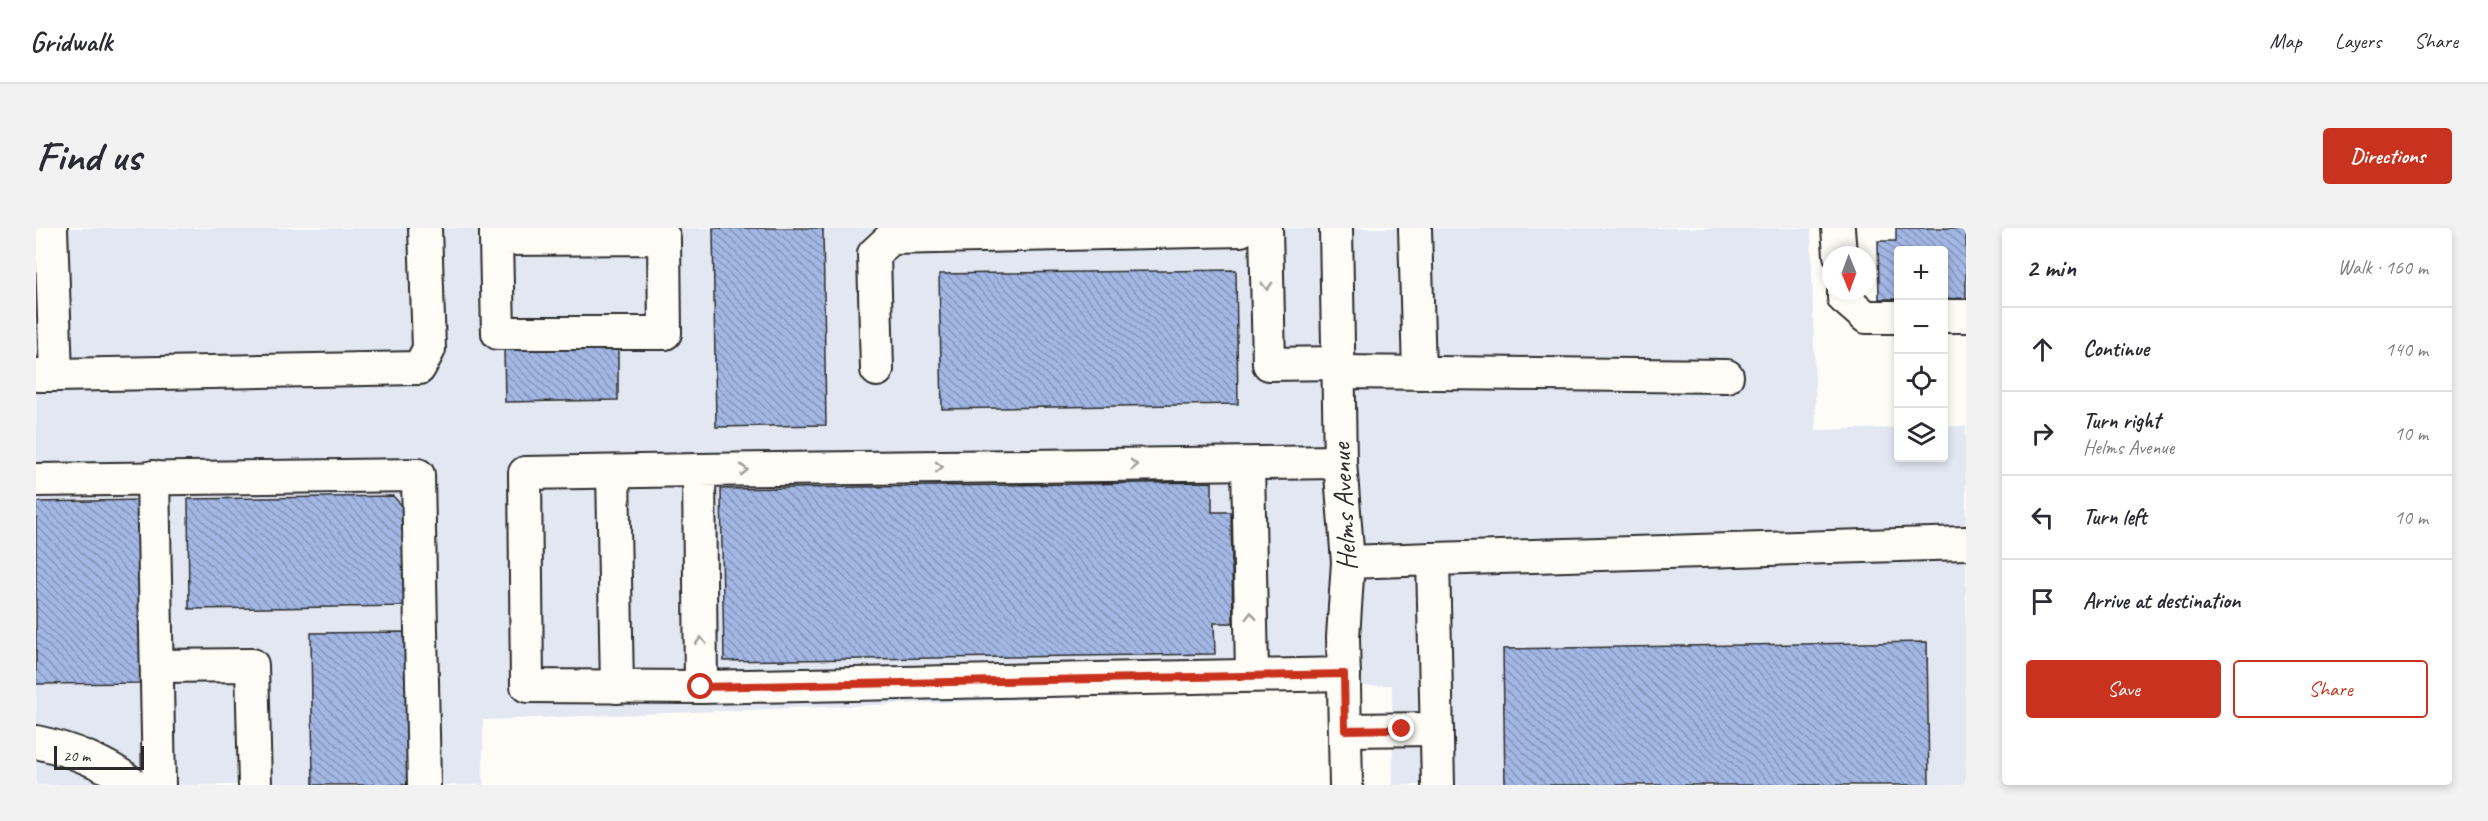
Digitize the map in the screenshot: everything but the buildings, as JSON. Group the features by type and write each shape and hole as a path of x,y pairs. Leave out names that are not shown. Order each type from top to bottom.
{"street":[{"path":"51,228 46,375 419,368 429,349 425,228"},
{"path":"878,370 874,254 891,238 1241,230 1244,228"},
{"path":"1266,228 1269,364 1419,373 1727,376"},
{"name":"Helms Avenue","path":"1336,228 1340,462 1348,562 1343,637 1346,785"},
{"path":"1415,228 1419,373"},
{"path":"1838,228 1839,246"},
{"path":"664,233 665,333 498,333 496,234 664,233"},
{"path":"1846,300 1866,317 1894,317"},
{"path":"1948,316 1966,316"},
{"path":"1340,462 525,473 526,686 701,687 1252,674 1344,674"},
{"path":"1248,464 1252,674"},
{"path":"699,470 701,687"},
{"path":"613,472 617,687"},
{"path":"36,480 418,475 424,785"},
{"path":"153,477 159,785"},
{"path":"1348,562 1966,543"},
{"path":"1433,559 1438,785"},
{"path":"158,666 252,665 255,785"},
{"path":"1345,730 1437,729"},
{"path":"36,742 57,746 93,761 134,785"}],"shaded area":[{"path":"36,228 1811,228 1816,430 1894,428 1894,462 1948,462 1948,426 1966,426 1966,785 1393,785 1392,685 483,720 483,785 36,785"}],"route":[{"path":"701,687 1252,674 1344,674 1345,730 1402,729"}]}
